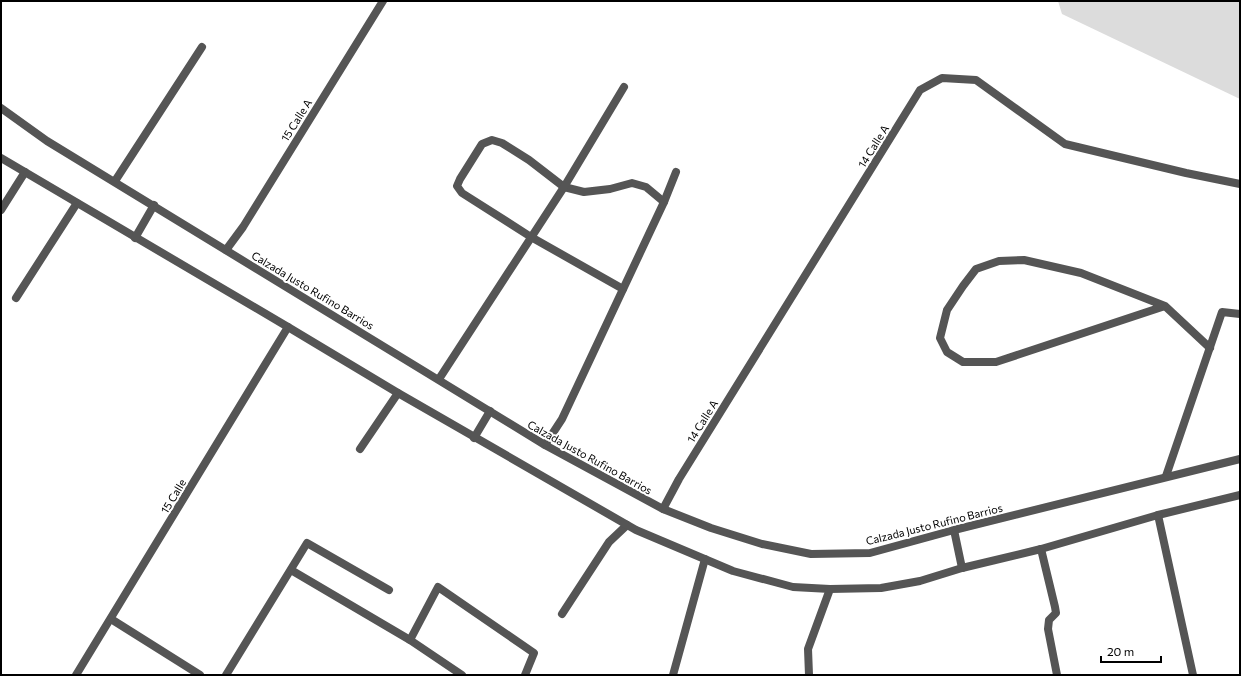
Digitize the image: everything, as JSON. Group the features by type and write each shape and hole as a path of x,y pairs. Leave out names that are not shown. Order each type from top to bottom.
{"street":[{"name":"15 Calle A","path":"226,250 247,220 382,1"},
{"path":"115,181 202,47"},
{"name":"14 Calle A","path":"663,510 679,479 920,90 942,78 976,80 1065,144 1186,173 1240,184"},
{"path":"439,379 564,186 624,87"},
{"name":"Calzada Justo Rufino Barrios","path":"1,108 47,140 545,445 663,510 711,528 762,544 811,554 870,553 1166,476 1240,459"},
{"path":"624,289 531,237 462,193 457,186 460,179 482,144 492,140 502,143 529,160 564,186 584,192 610,189 632,183 646,187 664,202"},
{"path":"1,158 474,438 627,525 734,571 793,587 830,589 881,588 920,581 962,568 1041,549 1158,515 1240,495"},
{"path":"1,210 25,172"},
{"path":"545,445 562,419 624,289 664,202 676,172"},
{"path":"16,298 77,203"},
{"path":"135,238 154,205"},
{"path":"1165,306 996,362 963,362 947,352 940,338 947,310 976,269 999,261 1024,260 1081,273 1165,306 1210,348"},
{"path":"1166,476 1222,312 1240,314"},
{"name":"15 Calle","path":"76,675 288,327"},
{"path":"360,449 398,393"},
{"path":"474,438 490,411"},
{"path":"1158,515 1193,675"},
{"path":"562,614 609,542 627,525"},
{"path":"954,530 962,568"},
{"path":"226,675 307,543 389,590"},
{"path":"1041,549 1056,613 1049,620 1048,629 1057,675"},
{"path":"673,675 705,559"},
{"path":"290,570 410,640 462,675"},
{"path":"410,640 438,587 534,653 525,675"},
{"path":"809,675 808,649 830,589"},
{"path":"111,619 200,675"}],"shaded area":[{"path":"1058,1 1240,1 1240,99 1062,14"}]}
